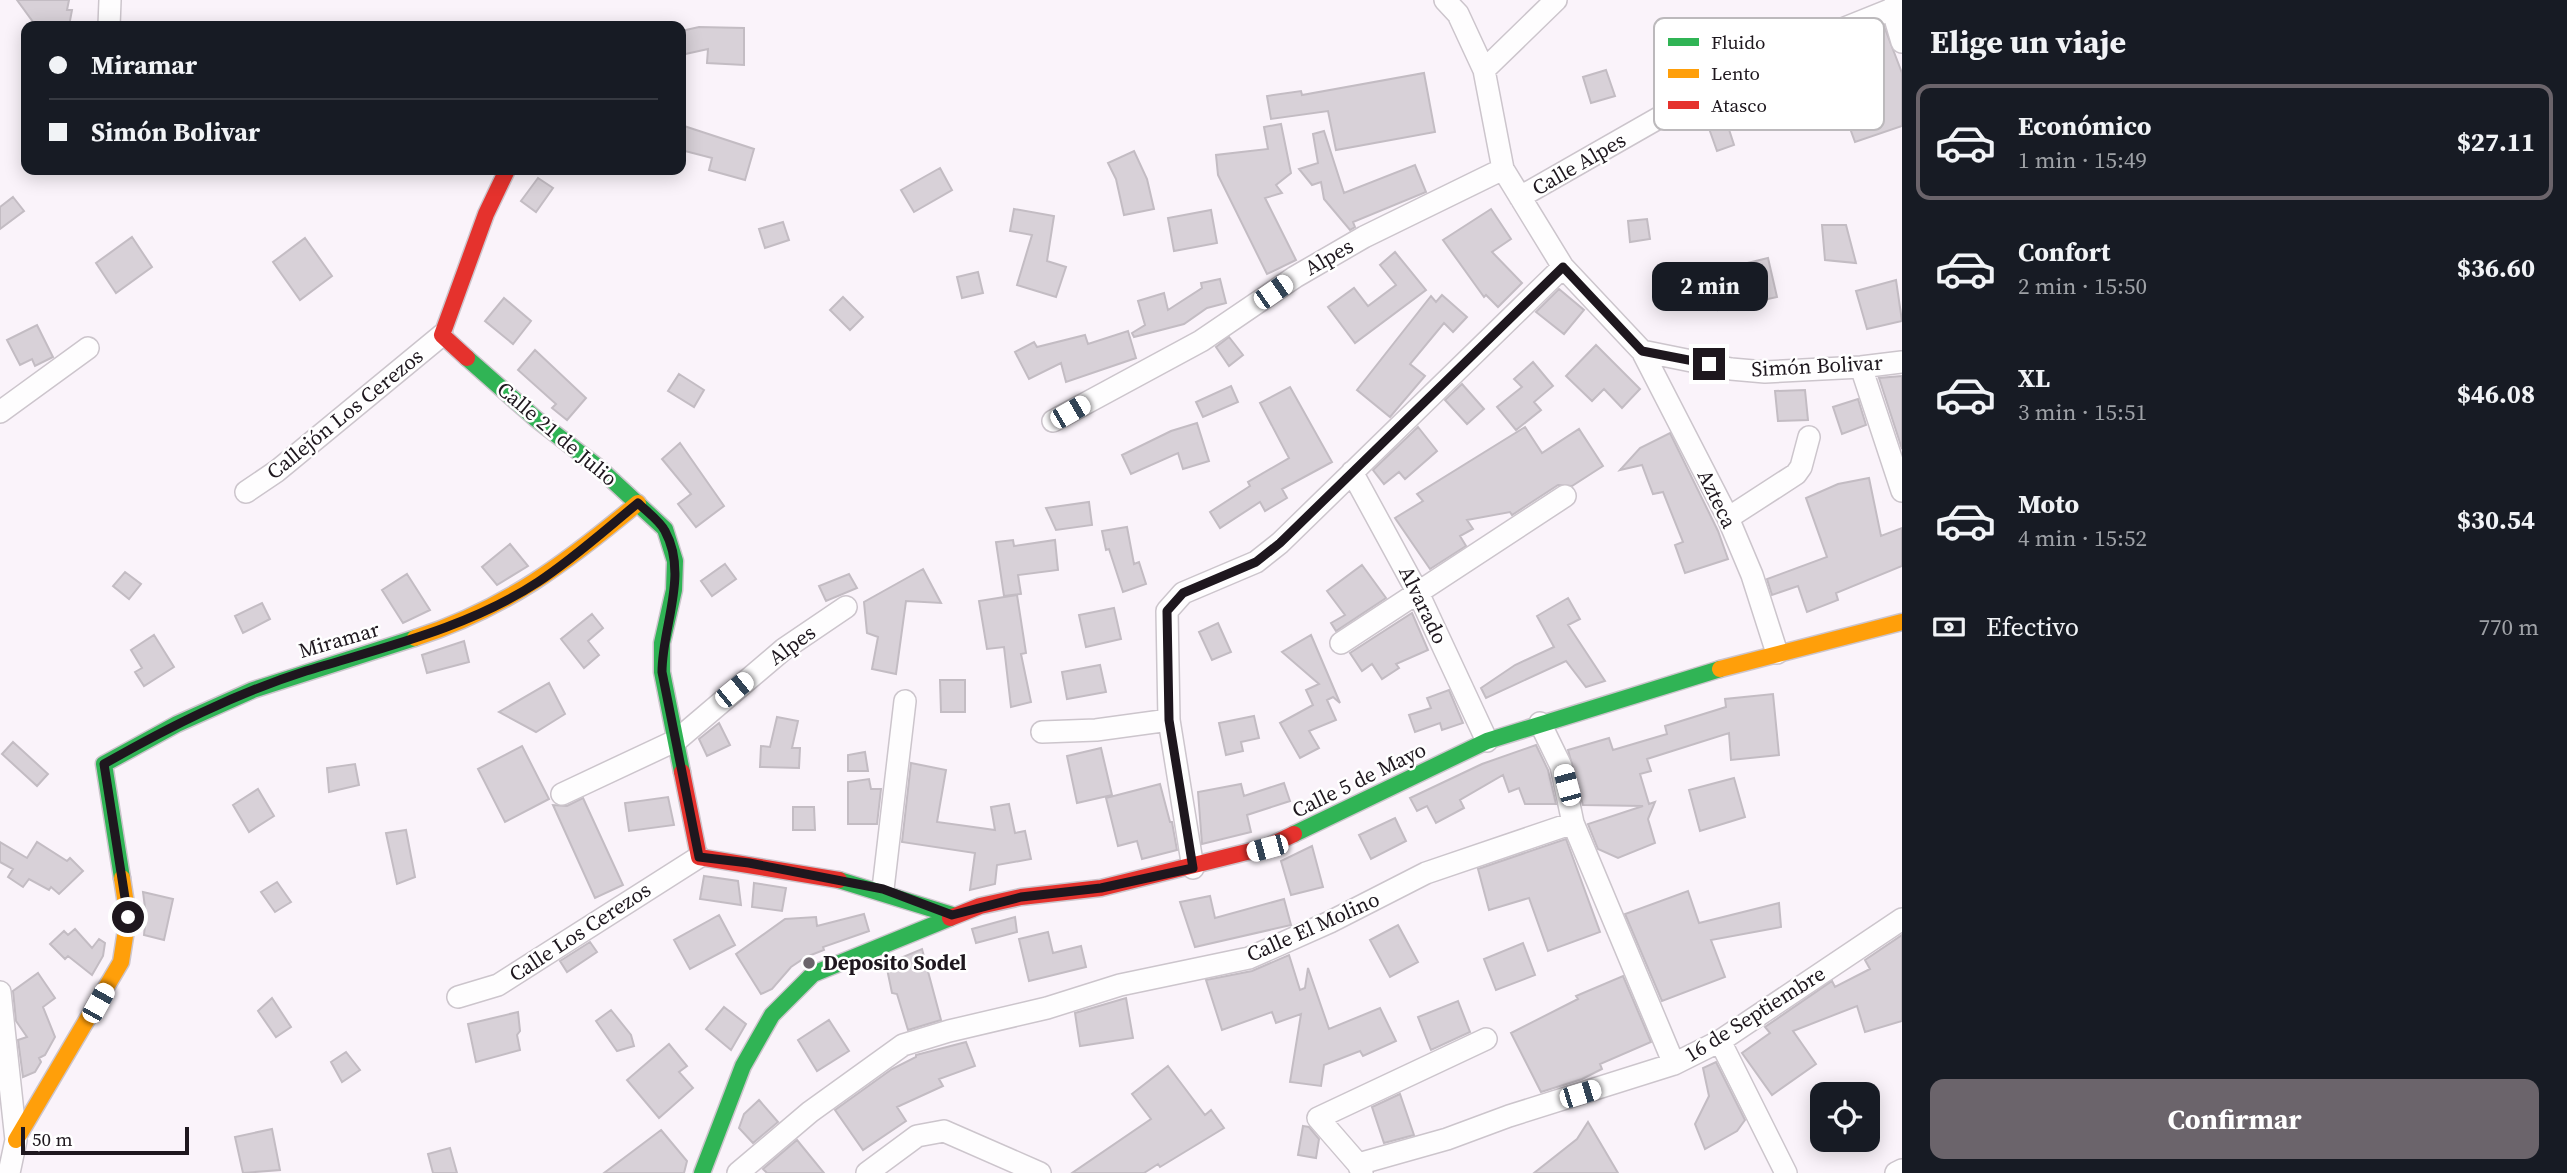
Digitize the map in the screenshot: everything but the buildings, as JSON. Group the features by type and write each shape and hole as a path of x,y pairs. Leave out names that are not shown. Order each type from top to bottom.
{"street":[{"path":"109,21 110,0"},
{"path":"1445,0 1458,14 1484,70 1503,169 1563,267 1642,351"},
{"path":"1484,70 1556,0"},
{"path":"1897,6 1902,43"},
{"name":"Calle Alpes","path":"1868,18 1897,6"},
{"name":"Calle Alpes","path":"1520,197 1654,121"},
{"name":"Alpes","path":"1053,421 1201,341 1295,277 1364,237 1503,169"},
{"path":"442,335 486,214 505,175"},
{"path":"1193,868 1169,720 1167,611 1183,593 1256,562 1280,543 1563,267"},
{"name":"Callejón Los Cerezos","path":"246,492 277,471 442,335"},
{"name":"Calle 21 de Julio","path":"442,335 536,419 598,467 665,529 675,561 674,590 662,643 662,672 699,857"},
{"path":"0,412 88,348"},
{"name":"Simón Bolivar","path":"1642,351 1731,369 1765,372 1902,362"},
{"name":"Azteca","path":"1642,351 1728,518 1752,575 1777,653"},
{"path":"1861,367 1902,491"},
{"path":"1728,518 1796,474 1801,467 1809,437"},
{"name":"Alvarado","path":"1352,472 1419,594 1487,741"},
{"path":"1341,643 1565,496"},
{"name":"Miramar","path":"16,1140 121,962 128,917 104,764 178,722 251,691 399,644 493,606 538,583 638,503"},
{"name":"Alpes","path":"562,794 677,740 784,649 846,607"},
{"name":"Calle 5 de Mayo","path":"702,1173 743,1066 772,1015 813,974 952,915 1021,897 1101,888 1193,868 1267,848 1487,741 1777,653 1902,622"},
{"path":"883,889 905,701"},
{"path":"1042,732 1096,730 1169,720"},
{"path":"1540,723 1561,765 1573,823 1674,1064"},
{"name":"Calle El Molino","path":"738,1173 810,1112 903,1045 948,1031 1047,1008 1119,985 1249,958 1330,922 1426,873 1573,823"},
{"path":"699,857 749,863 883,889 952,915"},
{"name":"Calle Los Cerezos","path":"458,997 498,985 699,857"},
{"name":"16 de Septiembre","path":"1360,1168 1509,1116 1674,1064 1720,1041 1902,919"},
{"path":"0,992 16,1140 9,1173"},
{"path":"1360,1168 1318,1118 1486,1039"},
{"path":"1720,1041 1786,1173"},
{"path":"867,1173 917,1136 944,1131 1040,1173"},
{"path":"1896,1173 1902,1170"}],"traffic: fast":[{"path":"467,358 536,419 598,467 665,529 675,561 674,590 662,643 662,672 682,772"},
{"path":"122,878 104,764 177,724 253,690 415,638"},
{"path":"1294,834 1487,741 1720,669"},
{"path":"839,880 952,915"},
{"path":"702,1173 743,1066 772,1015 813,974 950,918"}],"traffic: slow":[{"path":"415,638 478,613 533,582 638,503"},
{"path":"1720,669 1902,622"},
{"path":"16,1140 121,962 128,917 122,878"}],"traffic: jam":[{"path":"467,358 442,335 486,214 505,175"},
{"path":"682,772 699,857 839,880"},
{"path":"950,918 980,906 1021,897 1101,888 1267,847 1294,834"}],"place":[{"name":"Deposito Sodel","path":"809,963"}],"route":[{"path":"128,917 104,764 178,722 251,691 424,635 493,606 538,583 638,503 665,529 675,561 674,590 662,643 662,672 694,821 699,857 749,863 883,889 952,915 1021,897 1101,888 1193,868 1169,720 1167,611 1183,593 1256,562 1280,543 1563,267 1642,351 1709,364"}]}
